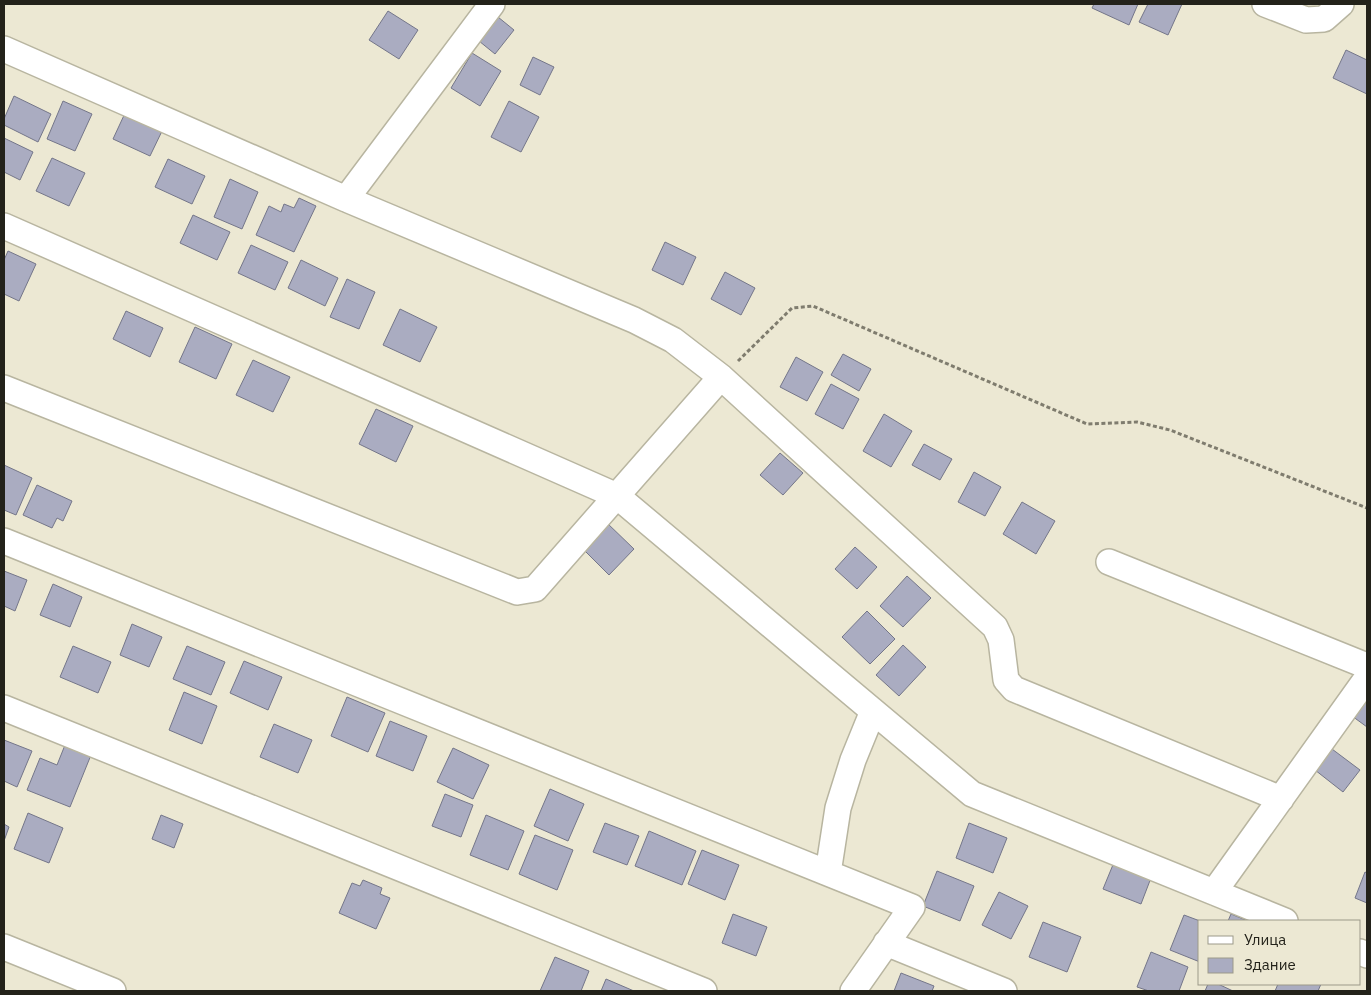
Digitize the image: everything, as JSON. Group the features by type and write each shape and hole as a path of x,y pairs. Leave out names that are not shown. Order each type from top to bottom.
{"street":[{"path":"346,199 492,4"},
{"path":"1265,4 1306,20 1324,19 1341,4"},
{"path":"4,50 346,199 634,320 673,340 721,378 995,627 1002,640 1006,680 1014,689 1281,799"},
{"path":"4,226 617,496 972,794 1283,920"},
{"path":"4,388 517,592 535,589 721,378"},
{"path":"4,541 912,907 852,991"},
{"path":"1109,562 1367,666"},
{"path":"1214,892 1367,678"},
{"path":"4,708 704,991"},
{"path":"828,873 838,808 853,760 873,711"},
{"path":"886,943 1004,991"},
{"path":"4,946 113,991"}],"path":[{"path":"721,378 792,308 814,306 1086,424 1137,422 1170,430 1367,508"}],"building":[{"path":"1094,4 1138,4 1129,25 1092,8"},
{"path":"1148,4 1182,4 1168,35 1139,22"},
{"path":"388,11 418,30 399,59 369,40"},
{"path":"498,17 514,30 495,54 479,41"},
{"path":"1346,50 1367,60 1367,94 1333,78"},
{"path":"472,53 501,71 480,106 451,88"},
{"path":"533,57 554,67 540,95 520,85"},
{"path":"14,96 51,114 38,142 4,125 4,119"},
{"path":"63,101 92,114 75,151 47,139"},
{"path":"509,101 539,117 521,152 491,137"},
{"path":"126,111 163,129 150,156 113,139"},
{"path":"4,138 33,152 20,180 4,172"},
{"path":"52,158 85,173 69,206 36,191"},
{"path":"168,159 205,176 192,204 155,187"},
{"path":"230,179 258,192 242,229 214,217"},
{"path":"299,198 316,206 294,252 256,235 269,206 281,212 284,204 294,208"},
{"path":"193,215 230,232 217,260 180,243"},
{"path":"665,242 696,257 683,285 652,270"},
{"path":"251,245 288,262 275,290 238,273"},
{"path":"8,251 36,264 19,301 4,294 4,260"},
{"path":"301,260 338,278 325,306 288,288"},
{"path":"725,272 755,288 741,315 711,299"},
{"path":"347,279 375,292 359,329 330,317"},
{"path":"400,309 437,327 420,362 383,345"},
{"path":"126,311 163,328 150,357 113,339"},
{"path":"195,327 232,344 216,379 179,362"},
{"path":"843,354 871,369 859,391 831,375"},
{"path":"796,357 823,372 807,401 780,387"},
{"path":"253,360 290,377 273,412 236,395"},
{"path":"831,384 859,399 843,429 815,414"},
{"path":"376,409 413,426 396,462 359,444"},
{"path":"884,414 912,431 891,467 863,451"},
{"path":"924,444 952,459 940,480 912,465"},
{"path":"780,453 803,473 783,495 760,475"},
{"path":"4,465 32,478 16,515 4,510"},
{"path":"974,472 1001,487 985,516 958,502"},
{"path":"37,485 72,501 63,521 57,518 52,528 23,515"},
{"path":"1022,502 1055,521 1036,554 1003,534"},
{"path":"606,522 634,549 609,575 581,547"},
{"path":"855,547 877,567 857,589 835,569"},
{"path":"4,571 27,580 15,611 4,606"},
{"path":"907,576 931,598 903,627 880,606"},
{"path":"53,584 82,597 70,627 40,615"},
{"path":"867,611 895,639 870,664 842,637"},
{"path":"132,624 162,637 149,667 120,655"},
{"path":"903,645 926,667 899,696 876,675"},
{"path":"73,646 111,662 98,693 60,677"},
{"path":"187,646 225,662 211,695 173,679"},
{"path":"244,661 282,677 268,710 230,693"},
{"path":"184,692 217,706 202,744 169,730"},
{"path":"1367,695 1367,727 1352,716"},
{"path":"347,697 385,713 368,752 331,736"},
{"path":"390,721 427,736 413,771 376,756"},
{"path":"274,724 312,740 298,773 260,757"},
{"path":"4,740 32,751 17,787 4,781"},
{"path":"65,745 91,755 70,807 27,790 40,758 57,765"},
{"path":"453,748 489,765 473,799 437,782"},
{"path":"1332,749 1360,770 1343,792 1315,770"},
{"path":"550,789 584,804 568,841 534,826"},
{"path":"445,794 473,805 461,837 432,826"},
{"path":"28,813 63,828 49,863 14,849"},
{"path":"161,815 183,824 174,848 152,839"},
{"path":"486,815 524,831 508,870 470,855"},
{"path":"605,823 639,836 627,865 593,852"},
{"path":"969,823 1007,838 993,873 956,858"},
{"path":"4,824 9,827 4,841"},
{"path":"649,831 696,851 682,885 635,866"},
{"path":"535,835 573,850 557,890 519,874"},
{"path":"702,850 739,865 725,900 688,884"},
{"path":"1117,855 1154,870 1141,904 1103,889"},
{"path":"937,871 974,886 960,921 923,906"},
{"path":"1365,872 1367,873 1367,903 1355,898"},
{"path":"363,880 382,888 380,894 390,898 376,929 339,913 352,883 360,886"},
{"path":"999,892 1028,906 1011,939 982,925"},
{"path":"733,914 767,927 756,956 722,943"},
{"path":"1231,914 1246,920 1228,920"},
{"path":"1184,915 1198,920 1198,961 1170,950"},
{"path":"1043,922 1081,937 1067,972 1029,957"},
{"path":"1151,952 1188,967 1179,991 1149,991 1137,987"},
{"path":"555,957 589,971 581,991 540,991"},
{"path":"901,973 934,986 932,991 894,991"},
{"path":"606,979 634,991 601,991"},
{"path":"1208,985 1220,985 1233,991 1205,991"},
{"path":"1278,985 1321,985 1318,991 1275,991"}]}
